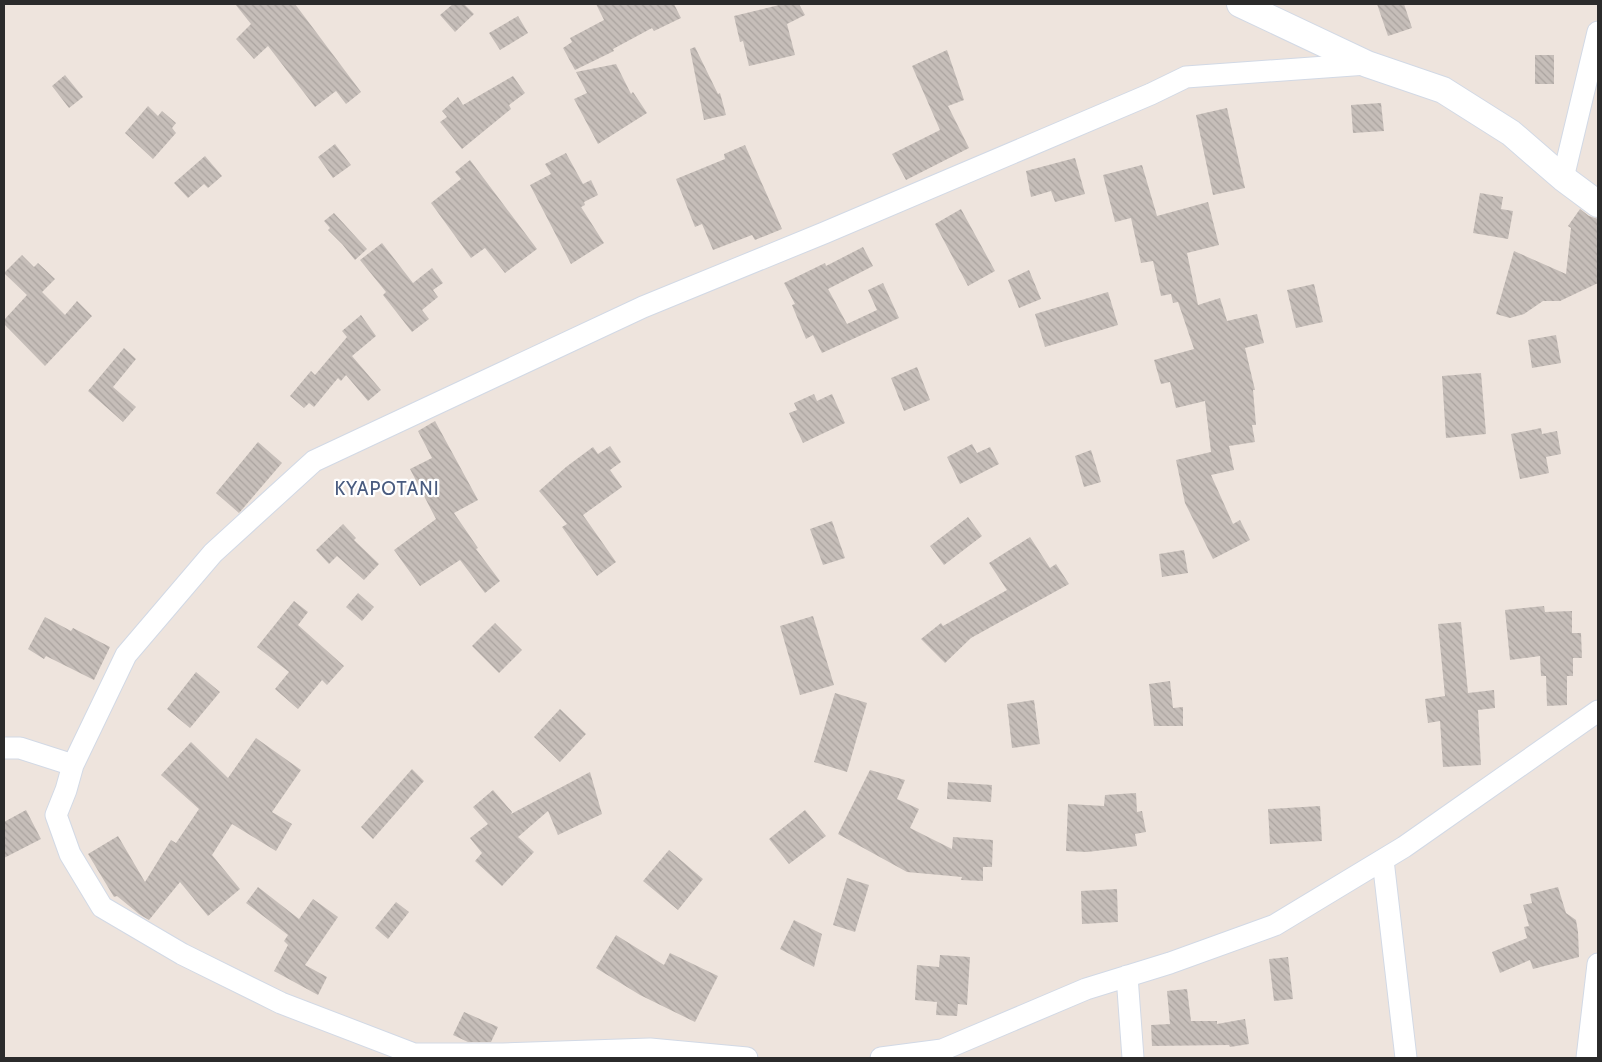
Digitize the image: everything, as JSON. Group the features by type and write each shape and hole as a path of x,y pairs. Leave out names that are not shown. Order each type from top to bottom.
{"street":[{"path":"1240,4 1367,64 1443,90 1511,133 1563,178 1598,204"},
{"path":"1563,178 1598,32"},
{"path":"747,1058 649,1054 414,1054 281,1003 182,954 102,907 70,854 56,815 73,765 126,655 213,553 314,460 643,307 1186,77 1367,64"},
{"path":"881,1058 942,1050 1086,989 1170,963 1275,925 1404,847 1598,711"},
{"path":"4,748 20,748 73,765"},
{"path":"1383,860 1406,1058"},
{"path":"1587,1058 1598,964"},
{"path":"1127,976 1133,1058"}],"building":[{"path":"235,4 295,4 361,92 346,104 336,91 315,107 268,46 254,59 236,39 251,24"},
{"path":"453,4 464,4 474,14 455,32 440,15"},
{"path":"596,4 674,4 681,18 654,31 652,28 613,49 614,51 575,70 563,48 572,42 570,38 604,20"},
{"path":"783,4 799,4 805,15 787,24 795,55 749,66 743,41 740,42 734,16"},
{"path":"1377,4 1404,4 1412,28 1388,36"},
{"path":"518,16 528,33 500,50 489,33"},
{"path":"695,47 718,94 720,93 726,115 704,120 690,49"},
{"path":"947,50 964,100 948,106 969,148 906,180 892,154 940,130 912,66"},
{"path":"1535,55 1554,55 1554,84 1535,84"},
{"path":"616,64 631,94 633,92 647,113 598,144 574,99 587,93 576,72"},
{"path":"65,75 83,97 69,108 52,86"},
{"path":"513,76 525,93 509,105 511,109 462,149 440,122 447,117 442,111 458,97 463,105"},
{"path":"1381,103 1384,131 1353,133 1351,105"},
{"path":"148,106 158,116 162,111 176,123 172,128 176,133 153,159 125,133"},
{"path":"1227,108 1245,188 1213,195 1196,115"},
{"path":"335,144 351,165 333,178 318,157"},
{"path":"745,145 782,229 755,240 752,235 713,250 702,224 695,227 676,179 725,159 724,154"},
{"path":"566,153 583,184 591,180 598,195 584,202 585,205 581,207 604,243 571,264 530,185 551,174 545,164"},
{"path":"205,156 222,176 208,188 204,184 188,198 174,183"},
{"path":"1075,158 1085,194 1055,202 1051,191 1031,197 1026,171"},
{"path":"470,160 537,249 505,273 485,248 471,258 431,203 461,179 455,172"},
{"path":"1142,165 1157,216 1208,202 1219,245 1187,253 1198,305 1220,298 1227,321 1257,314 1264,343 1245,348 1255,390 1253,390 1256,425 1252,425 1255,442 1229,446 1234,470 1211,475 1233,524 1240,520 1250,540 1213,559 1185,503 1176,460 1211,452 1205,401 1176,408 1170,382 1161,384 1154,360 1194,349 1178,302 1173,303 1171,294 1161,296 1153,261 1141,263 1131,218 1115,222 1103,175"},
{"path":"1480,193 1503,197 1501,209 1513,211 1508,239 1473,233"},
{"path":"961,209 995,271 968,286 935,224"},
{"path":"1580,209 1589,216 1598,219 1598,283 1560,301 1543,301 1524,314 1510,318 1496,314 1514,251 1566,274 1571,228 1568,226"},
{"path":"334,213 367,249 355,260 328,230 330,228 324,221"},
{"path":"382,243 413,283 432,268 443,283 433,290 438,297 422,310 429,319 412,332 383,295 386,292 360,260"},
{"path":"863,247 873,266 828,289 847,324 877,310 868,290 883,283 899,318 822,353 813,335 806,339 792,305 795,304 784,283 825,263 826,266"},
{"path":"22,255 34,267 38,263 55,279 42,292 65,315 77,301 92,316 45,366 4,324 4,320 27,295 4,273"},
{"path":"1029,270 1041,299 1019,308 1008,280"},
{"path":"1314,284 1323,322 1296,328 1287,290"},
{"path":"1108,292 1118,325 1045,347 1035,314"},
{"path":"361,315 376,336 352,356 381,390 368,401 346,375 341,381 338,378 314,407 309,403 304,408 290,396 311,371 315,375 347,337 342,331"},
{"path":"1556,335 1561,363 1532,368 1528,340"},
{"path":"124,348 136,359 113,387 136,407 123,422 88,391"},
{"path":"917,367 930,400 904,411 891,378"},
{"path":"1481,373 1486,434 1446,438 1442,376"},
{"path":"814,394 817,401 832,394 845,423 803,443 789,413 797,410 794,403"},
{"path":"435,421 478,500 454,513 478,548 476,549 500,581 485,593 460,560 420,586 394,550 436,519 410,469 432,458 418,431"},
{"path":"1541,428 1542,434 1557,431 1561,454 1546,457 1549,473 1520,479 1511,434"},
{"path":"258,442 282,463 239,513 216,493"},
{"path":"972,444 977,453 990,447 999,464 960,484 947,457"},
{"path":"610,446 621,462 610,470 622,487 583,515 616,562 597,576 562,527 567,524 539,491 566,467 593,447 598,454"},
{"path":"1091,450 1101,482 1084,487 1075,456"},
{"path":"968,517 982,536 944,565 930,546"},
{"path":"832,521 845,558 823,565 810,529"},
{"path":"343,524 356,538 354,540 379,564 364,580 337,556 329,564 316,550"},
{"path":"1030,537 1050,568 1056,564 1069,584 971,638 945,663 921,639 941,623 943,626 1007,590 989,563"},
{"path":"1184,550 1188,573 1162,577 1159,554"},
{"path":"358,593 374,607 362,621 346,607"},
{"path":"294,601 308,612 298,625 344,666 327,685 322,680 298,709 275,689 289,672 257,647"},
{"path":"1544,606 1545,612 1572,611 1572,633 1581,633 1582,658 1573,658 1573,676 1567,676 1567,705 1547,706 1546,676 1541,676 1540,656 1510,660 1505,610"},
{"path":"813,616 834,685 800,695 780,626"},
{"path":"45,617 71,631 73,628 110,647 94,680 46,656 44,659 28,649"},
{"path":"1461,622 1468,693 1494,690 1495,708 1478,710 1481,765 1443,767 1440,721 1428,723 1425,699 1445,696 1438,624"},
{"path":"495,623 522,650 499,673 472,646"},
{"path":"196,672 220,692 190,728 167,709"},
{"path":"1170,681 1173,708 1183,707 1183,726 1154,726 1149,684"},
{"path":"835,693 867,703 847,772 814,762"},
{"path":"1034,700 1040,744 1012,748 1007,704"},
{"path":"560,709 586,734 560,762 534,737"},
{"path":"256,738 301,770 272,812 292,824 276,851 232,824 212,855 240,889 208,916 180,882 149,920 117,896 114,897 88,854 118,836 145,882 171,840 176,843 199,809 161,775 191,742 228,778"},
{"path":"412,769 424,781 373,839 361,827"},
{"path":"870,770 905,780 897,799 919,809 910,828 952,849 953,837 993,840 992,867 983,867 983,881 961,880 962,877 907,872 838,834"},
{"path":"590,772 602,814 558,835 548,811 518,837 534,852 502,886 475,861 482,853 470,838 488,824 473,807 493,790 512,812 511,814"},
{"path":"948,782 992,785 991,802 947,799"},
{"path":"1136,793 1137,812 1142,811 1146,832 1135,834 1137,846 1087,852 1066,851 1068,804 1104,806 1105,795"},
{"path":"1320,806 1322,841 1270,844 1268,809"},
{"path":"26,810 41,839 4,858 4,822"},
{"path":"805,810 826,836 789,864 769,839"},
{"path":"669,850 703,879 678,910 643,881"},
{"path":"847,878 869,885 855,932 833,925"},
{"path":"258,887 299,919 313,899 338,917 305,965 327,977 318,995 274,971 288,945 284,941 288,935 246,903"},
{"path":"1558,887 1566,913 1576,920 1579,957 1533,969 1530,960 1500,973 1492,952 1527,938 1524,927 1529,926 1523,905 1532,903 1530,894"},
{"path":"1117,889 1118,922 1082,924 1081,891"},
{"path":"396,902 409,912 388,939 375,928"},
{"path":"794,920 822,934 814,967 780,949"},
{"path":"616,935 664,965 670,953 718,976 695,1022 640,995 596,968"},
{"path":"940,955 970,957 967,1005 958,1004 957,1016 936,1015 937,1002 915,1000 917,965 939,967"},
{"path":"1288,957 1293,999 1274,1001 1269,959"},
{"path":"1187,989 1191,1021 1217,1021 1217,1024 1245,1019 1249,1044 1230,1047 1229,1045 1152,1046 1151,1025 1170,1024 1167,991"},
{"path":"464,1012 498,1027 491,1042 468,1042 453,1035"}],"district":[{"name":"KYAPOTANI","path":"387,488"}]}
